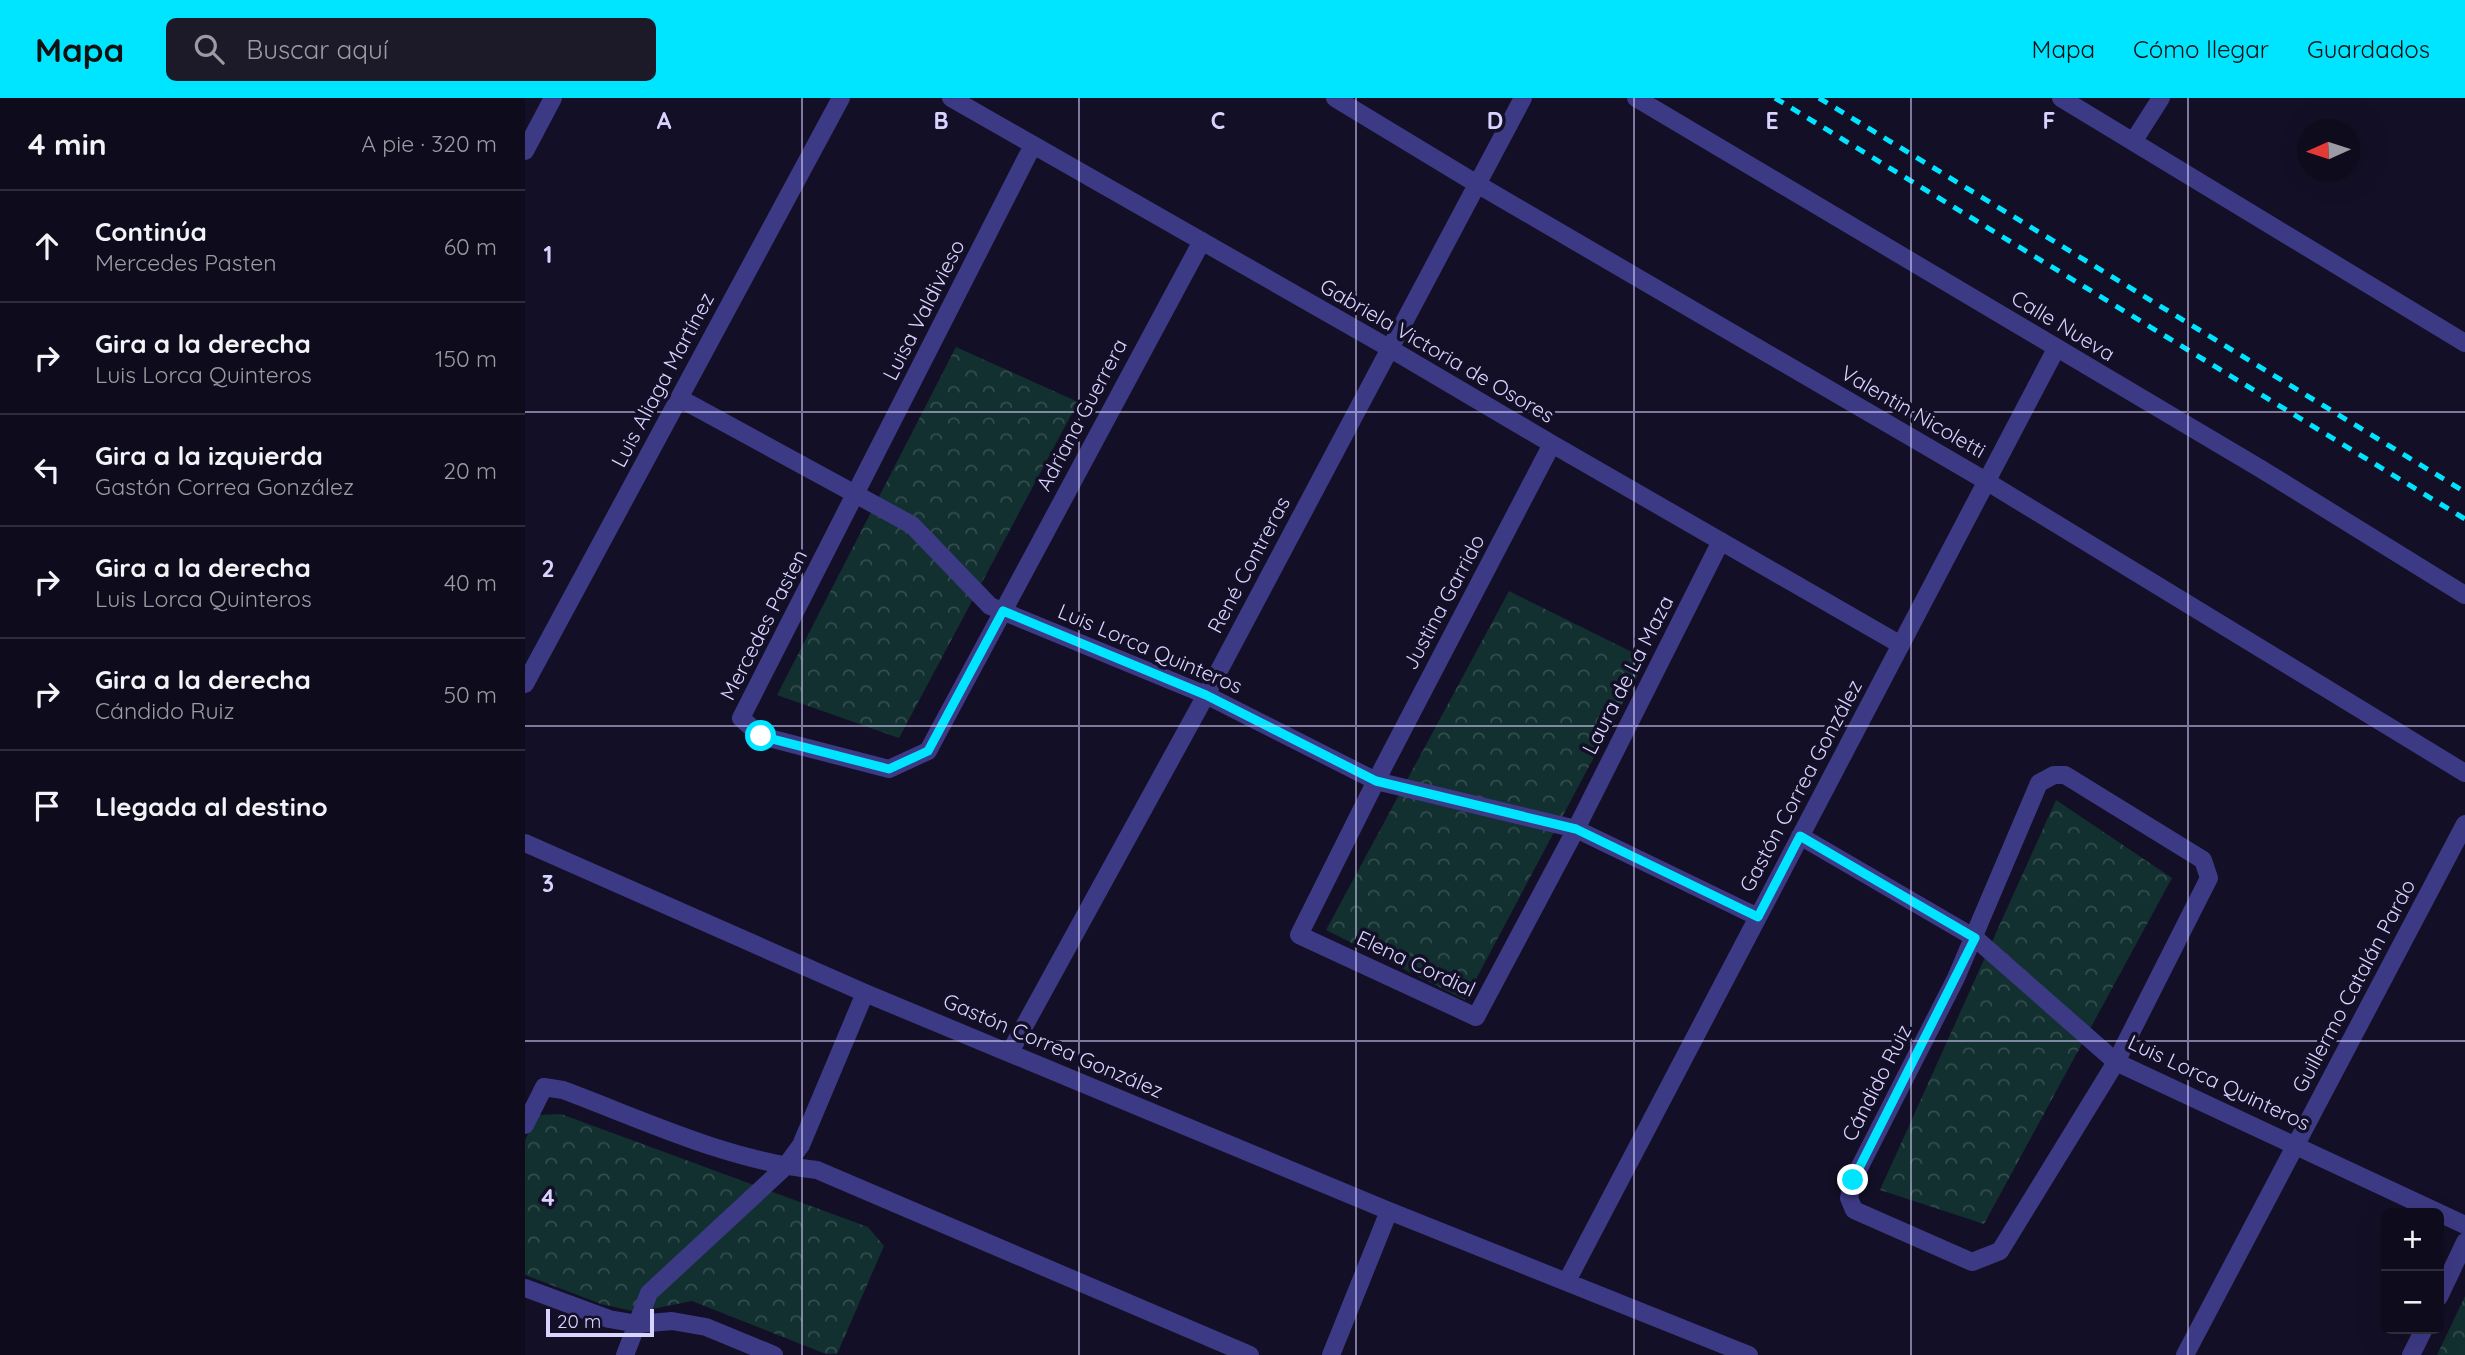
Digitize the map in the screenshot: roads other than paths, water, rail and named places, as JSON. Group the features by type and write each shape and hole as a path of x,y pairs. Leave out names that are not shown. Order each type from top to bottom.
{"street":[{"path":"525,151 553,98"},
{"name":"Luis Aliaga Martínez","path":"525,684 841,98"},
{"name":"Gabriela Victoria de Osores","path":"951,98 1901,645"},
{"name":"Valentin Nicoletti","path":"1335,98 1477,184 1986,481 2465,773"},
{"name":"René Contreras","path":"1010,1052 1206,695 1523,98"},
{"name":"Calle Nueva","path":"1636,98 2261,469 2465,595"},
{"path":"2061,98 2465,343"},
{"path":"2133,142 2161,98"},
{"name":"Luisa Valdivieso","path":"855,495 1033,145"},
{"name":"Adriana Guerrera","path":"1003,611 1202,241"},
{"name":"Gastón Correa González","path":"1567,1281 2056,349"},
{"name":"Luis Lorca Quinteros","path":"679,398 912,525 991,606 1206,695 1376,781 1576,829 1758,917"},
{"name":"Justina Garrido","path":"1376,781 1552,444"},
{"name":"Mercedes Pasten","path":"855,495 741,718 761,736 889,769 928,751 1003,611"},
{"name":"Laura de La Maza","path":"1576,829 1721,541"},
{"path":"1975,938 2039,783 2054,775 2065,775 2203,860 2209,878 2116,1062"},
{"name":"Elena Cordial","path":"1376,781 1299,935 1476,1017 1576,829"},
{"name":"Guillermo Catalán Pardo","path":"2185,1355 2465,824"},
{"name":"Luis Lorca Quinteros","path":"1800,836 1975,938 2116,1062 2465,1225"},
{"name":"Gastón Correa González","path":"525,843 865,993 1389,1211 1744,1354"},
{"name":"Cándido Ruiz","path":"1975,938 1853,1180 1849,1198 1854,1210 1972,1262 2000,1251 2116,1062"},
{"path":"625,1355 649,1293 785,1167 801,1145 865,993"},
{"path":"525,1125 544,1087 563,1090 744,1157 785,1167 817,1170 1250,1355"},
{"path":"1331,1355 1389,1211"},
{"path":"2444,1286 2465,1242"},
{"path":"525,1288 609,1319 638,1324 672,1321 706,1327 774,1355"},
{"path":"2411,1355 2422,1334"}],"railway":[{"path":"1775,98 2465,519"},
{"path":"1819,98 2465,492"}]}
